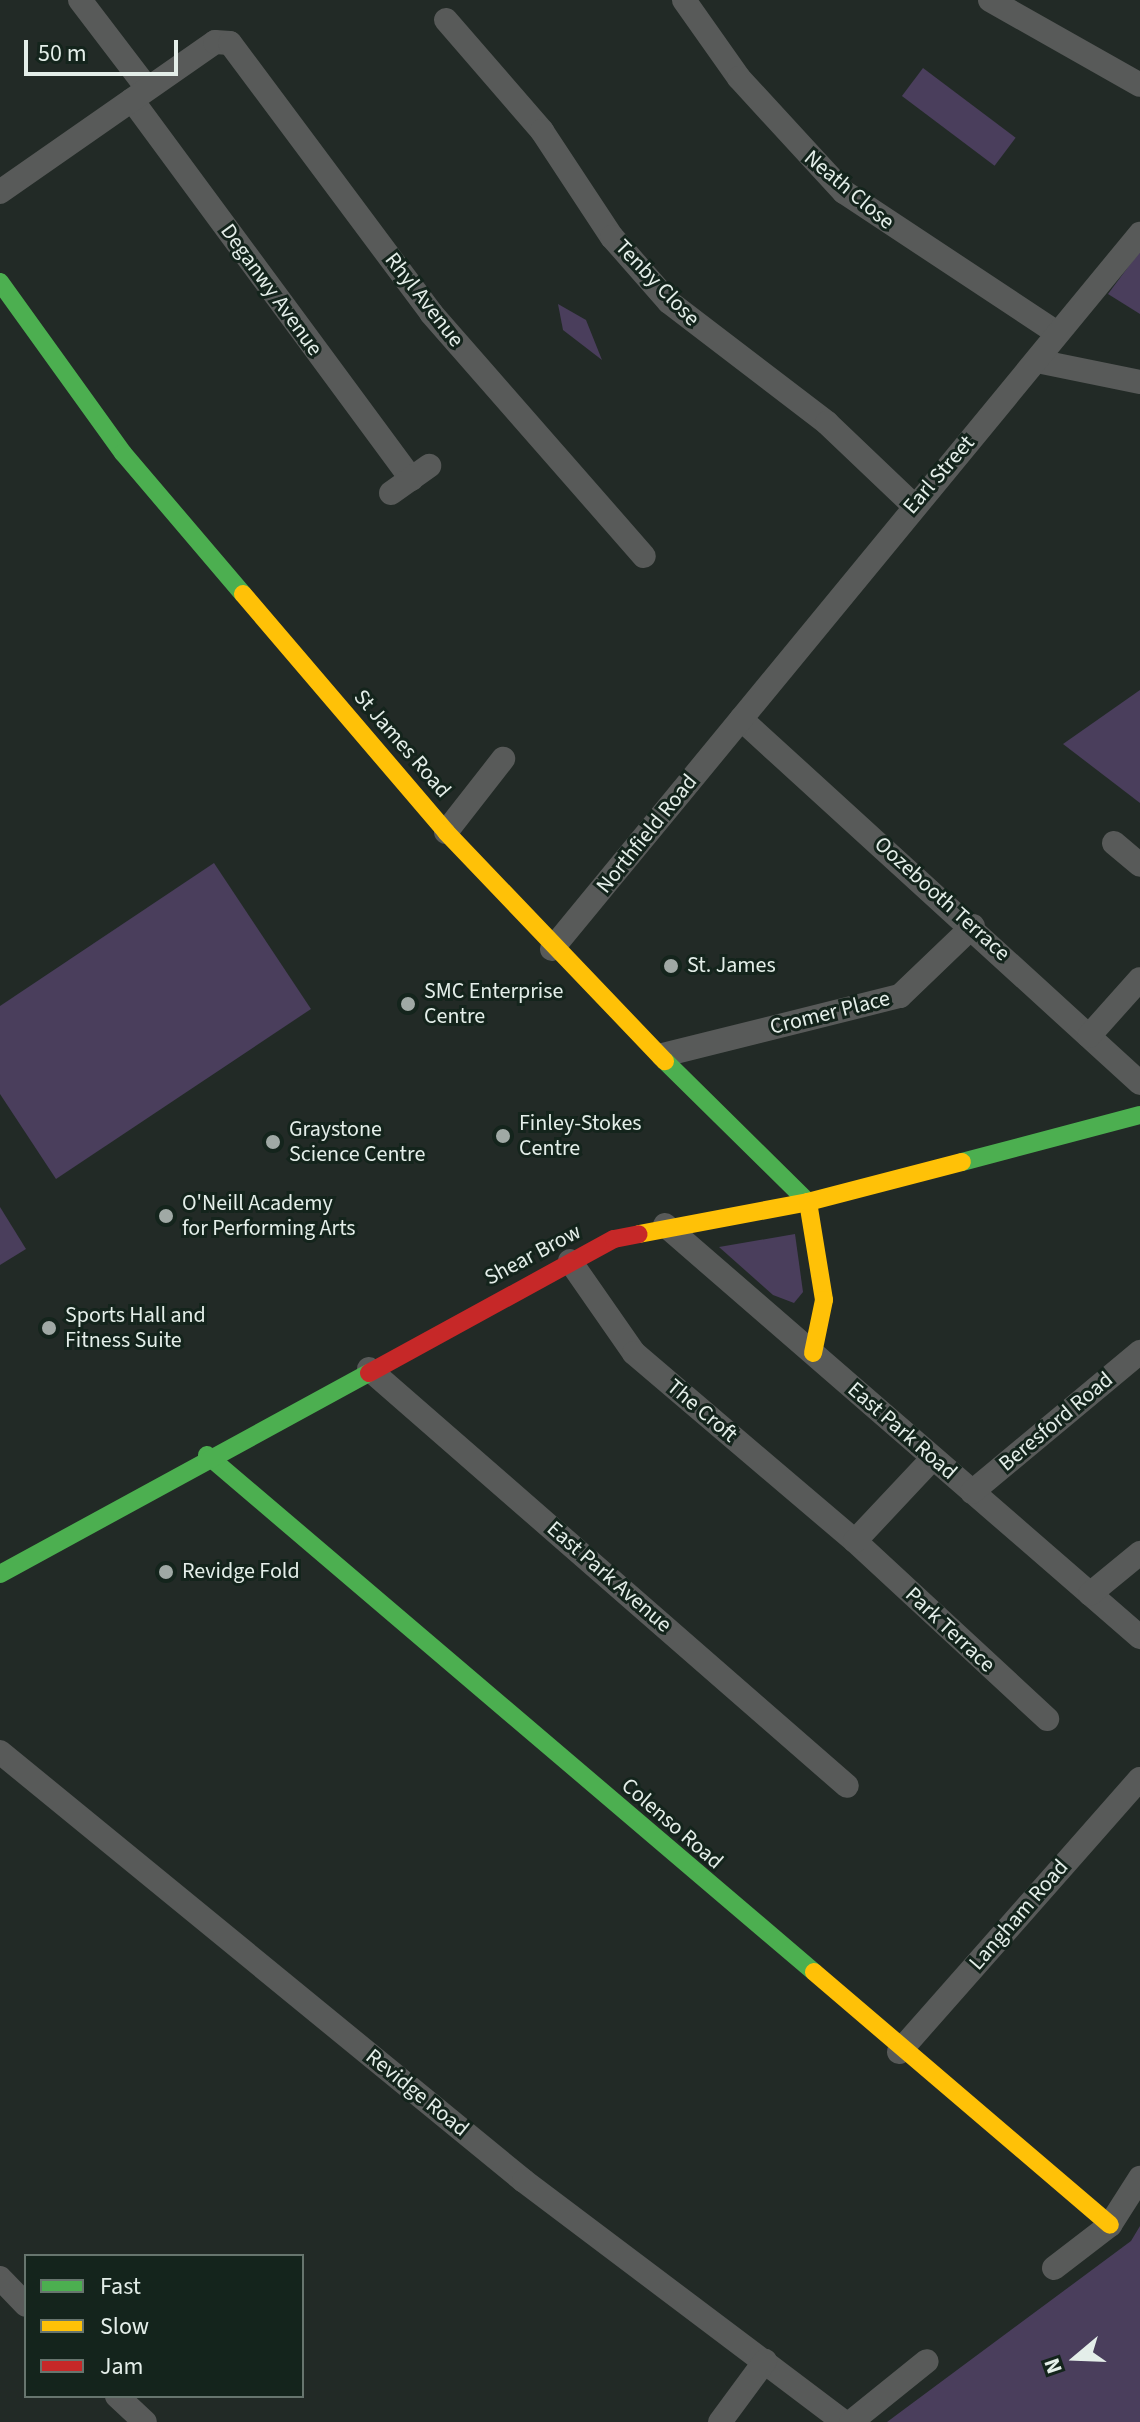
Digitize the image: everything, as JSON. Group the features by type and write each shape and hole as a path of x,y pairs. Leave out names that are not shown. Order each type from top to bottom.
{"street":[{"name":"Deganwy Avenue","path":"80,0 140,94 410,479"},
{"name":"Neath Close","path":"684,0 739,78 844,192 1057,333"},
{"path":"990,0 1140,85"},
{"name":"Tenby Close","path":"446,20 542,131 612,237 669,302 827,423 912,504"},
{"name":"Rhyl Avenue","path":"140,94 215,42 230,43 431,313 644,556"},
{"path":"0,192 140,94"},
{"name":"Earl Street","path":"741,719 912,504 1037,361 1140,234"},
{"name":"St James Road","path":"0,282 123,453 446,832 552,949 663,1055 808,1202"},
{"path":"1037,361 1140,382"},
{"name":"Oozebooth Terrace","path":"741,719 973,926 1140,1083"},
{"name":"Northfield Road","path":"552,949 741,719"},
{"path":"446,832 503,759"},
{"path":"1114,843 1140,865"},
{"name":"Cromer Place","path":"663,1055 900,996 973,926"},
{"path":"1089,1036 1140,979"},
{"name":"Shear Brow","path":"0,1574 207,1455 570,1261 665,1225 808,1202 1140,1115"},
{"path":"808,1202 824,1300 813,1353"},
{"name":"East Park Road","path":"665,1225 1140,1637"},
{"name":"The Croft","path":"570,1261 634,1353 855,1541"},
{"name":"Beresford Road","path":"972,1492 1140,1352"},
{"name":"East Park Avenue","path":"369,1369 847,1786"},
{"name":"Colenso Road","path":"207,1455 899,2052 1110,2225"},
{"path":"855,1541 932,1459"},
{"name":"Park Terrace","path":"855,1541 1047,1719"},
{"path":"1090,1594 1140,1553"},
{"name":"Revidge Road","path":"0,1752 524,2181 844,2422"},
{"name":"Langham Road","path":"899,2052 1140,1779"},
{"path":"1054,2268 1110,2225 1140,2178"},
{"path":"0,2278 24,2303"},
{"path":"720,2422 765,2361"},
{"path":"851,2422 927,2361"},
{"path":"119,2398 145,2422"}],"shaded area":[{"path":"923,68 1016,138 995,166 902,96"},
{"path":"1140,251 1140,314 1108,294"},
{"path":"558,304 586,320 602,360 563,330"},
{"path":"1140,690 1140,803 1063,744"},
{"path":"214,863 311,1009 56,1179 0,1094 0,1006"},
{"path":"0,1207 26,1249 0,1265"},
{"path":"795,1234 803,1292 794,1303 773,1295 719,1247"},
{"path":"1140,2226 1140,2422 887,2422 1131,2241"}],"traffic: fast":[{"path":"0,282 123,453 243,594"},
{"path":"665,1061 808,1202"},
{"path":"962,1162 1140,1115"},
{"path":"0,1574 369,1373"},
{"path":"207,1455 814,1972"}],"traffic: slow":[{"path":"243,594 446,832 665,1061"},
{"path":"639,1234 808,1202 962,1162"},
{"path":"808,1202 824,1300 813,1353"},
{"path":"814,1972 1110,2225"}],"traffic: jam":[{"path":"369,1373 614,1239 639,1234"}],"place":[{"name":"St. James","path":"671,966"},
{"name":"SMC Enterprise Centre","path":"408,1004"},
{"name":"Finley-Stokes Centre","path":"503,1136"},
{"name":"Graystone Science Centre","path":"273,1142"},
{"name":"O'Neill Academy for Performing Arts","path":"166,1216"},
{"name":"Sports Hall and Fitness Suite","path":"49,1328"},
{"name":"Revidge Fold","path":"166,1572"}]}
